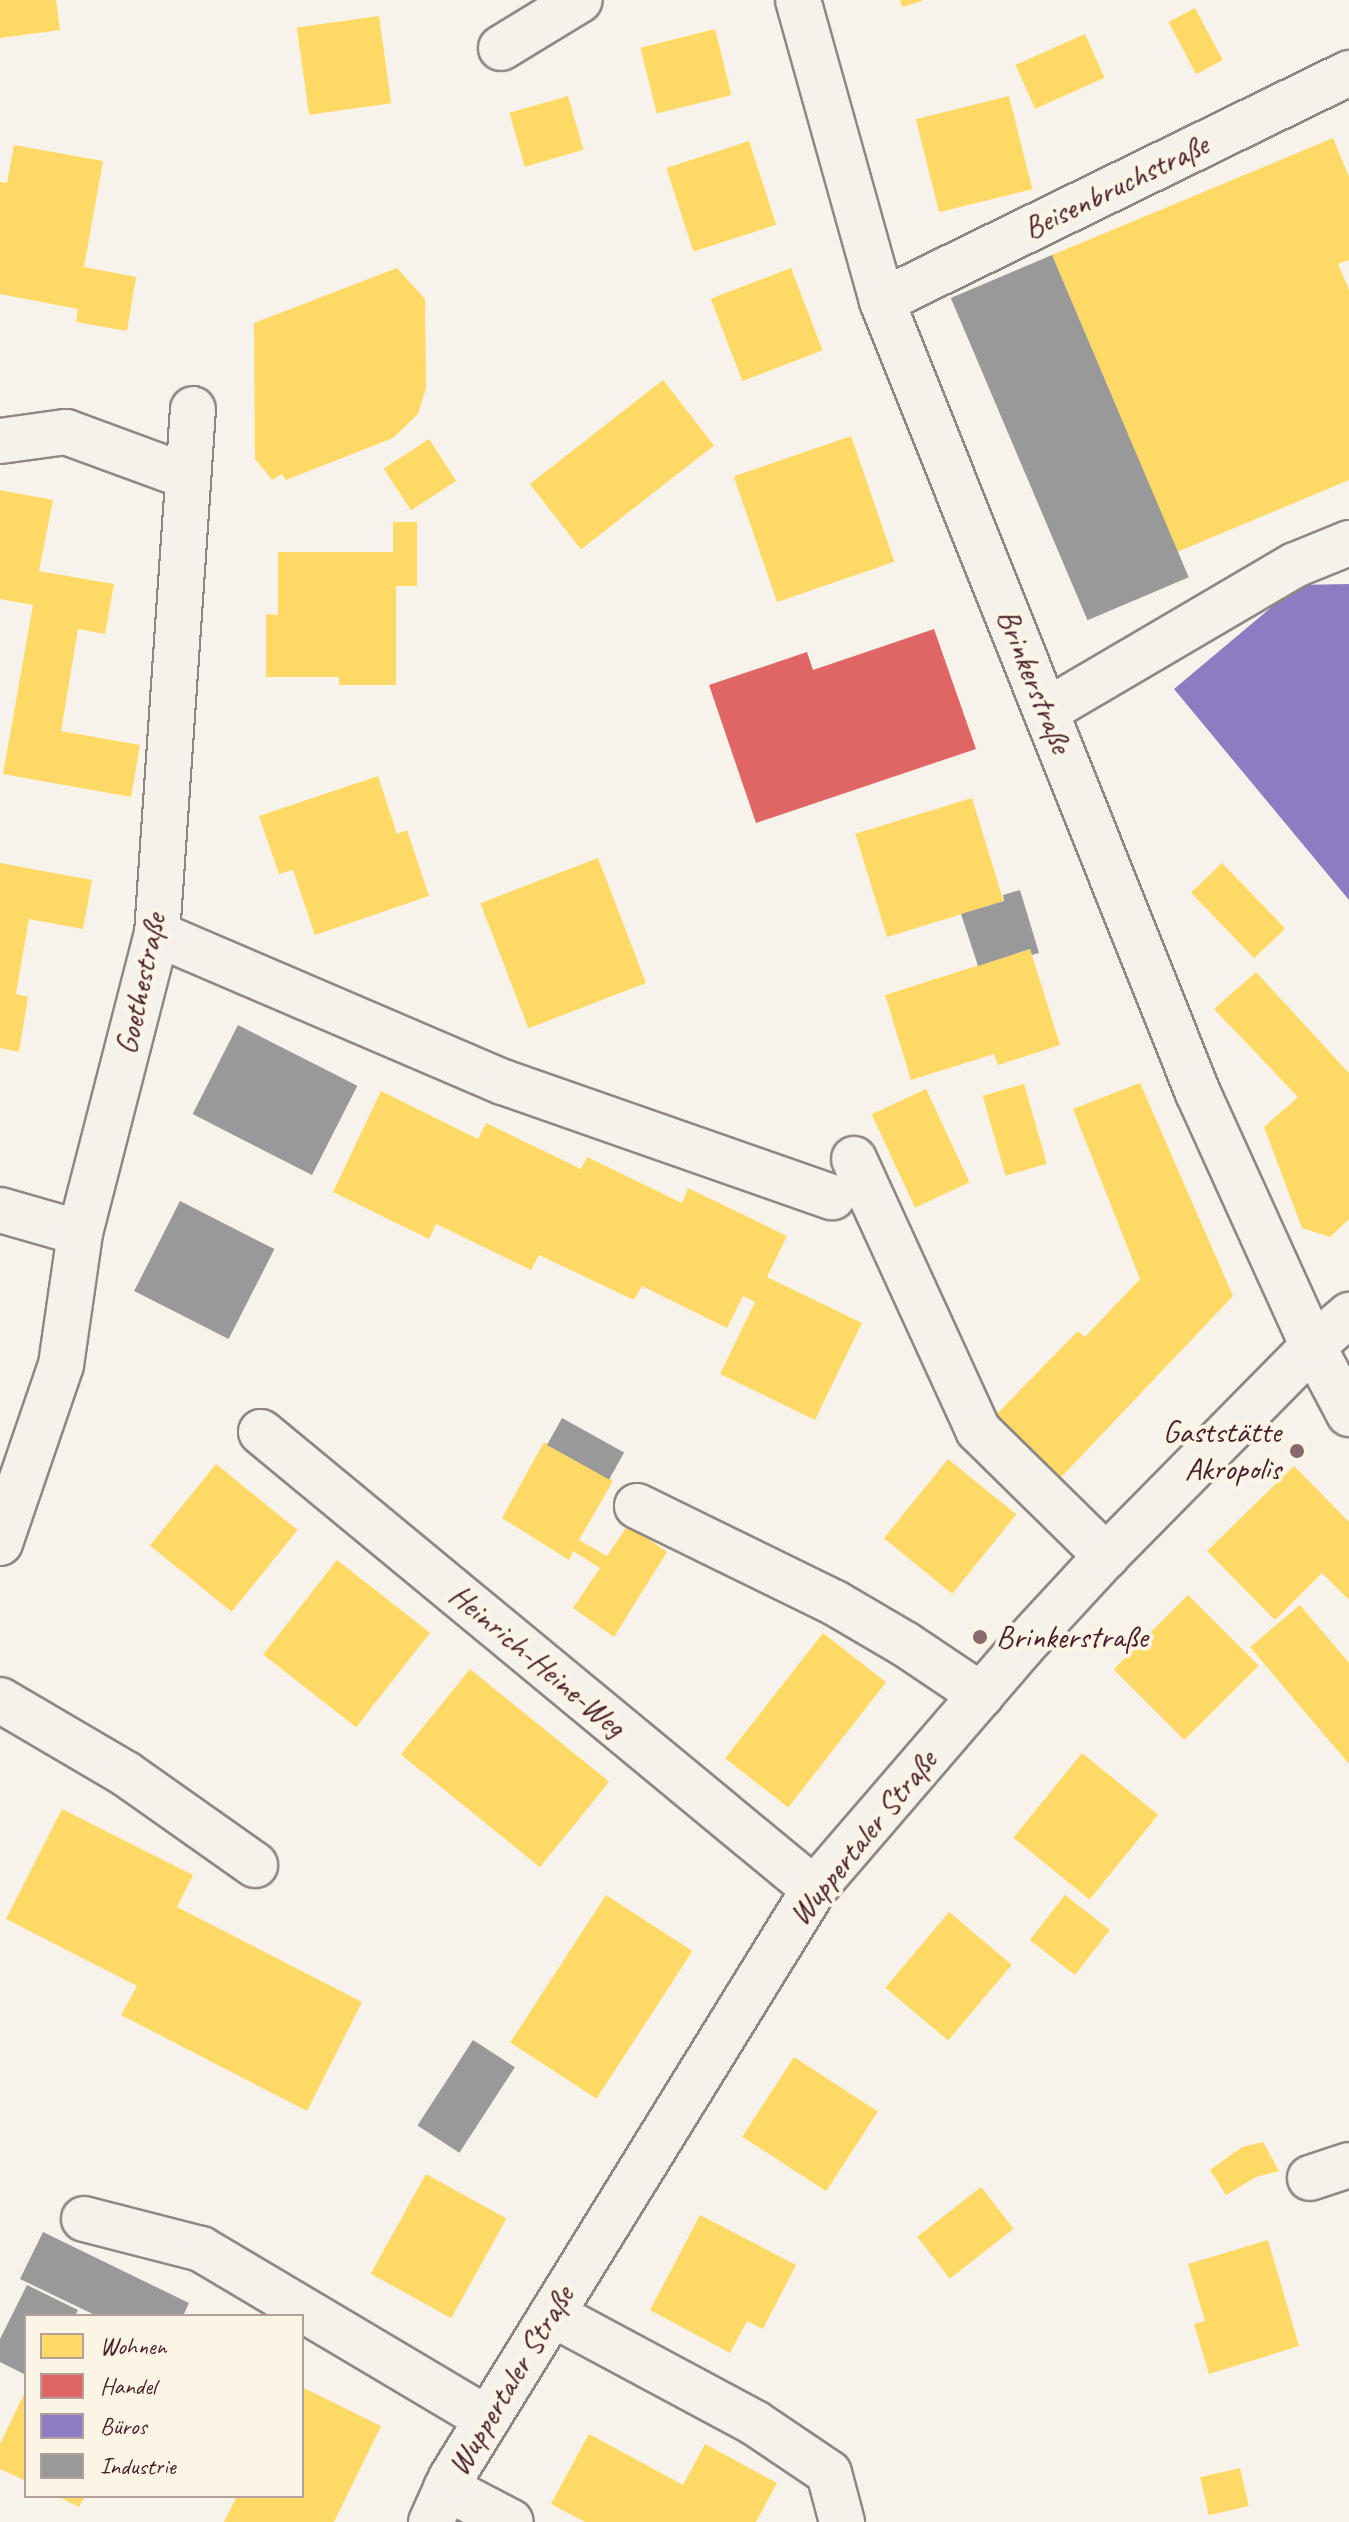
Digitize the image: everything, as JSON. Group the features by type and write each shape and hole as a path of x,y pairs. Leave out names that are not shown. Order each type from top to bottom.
{"street":[{"path":"501,48 580,0"},
{"name":"Brinkerstraße","path":"798,0 882,301 1198,1093 1313,1346 1349,1414"},
{"name":"Beisenbruchstraße","path":"882,301 1349,73"},
{"name":"Goethestraße","path":"0,1543 61,1365 80,1233 157,934 193,409"},
{"path":"0,441 66,432 188,477"},
{"path":"1046,711 1295,565 1349,543"},
{"path":"157,934 503,1082 832,1197"},
{"path":"854,1159 978,1430 1106,1556"},
{"path":"0,1210 80,1233"},
{"name":"Wuppertaler Straße","path":"439,2505 487,2419 814,1889 1106,1556 1313,1346 1349,1315"},
{"name":"Heinrich-Heine-Weg","path":"261,1432 814,1889"},
{"path":"637,1506 835,1603 905,1644 981,1695"},
{"path":"0,1700 126,1774 255,1865"},
{"path":"84,2219 201,2249 487,2419"},
{"path":"552,2314 755,2423 829,2473 842,2522"},
{"path":"439,2505 511,2522"}],"building: Wohnen":[{"path":"0,0 56,0 60,30 0,38"},
{"path":"900,0 922,0 922,1 902,7"},
{"path":"1195,8 1223,60 1196,74 1169,22"},
{"path":"379,16 391,103 309,115 297,28"},
{"path":"715,29 731,95 657,114 640,48"},
{"path":"1085,34 1105,78 1035,109 1016,65"},
{"path":"568,96 583,150 525,167 509,113"},
{"path":"1009,96 1032,189 939,212 916,119"},
{"path":"1333,138 1349,177 1349,260 1338,264 1349,290 1349,480 1177,552 1052,255"},
{"path":"749,141 776,225 693,252 666,168"},
{"path":"14,145 103,161 84,267 136,277 127,331 76,322 78,309 0,294 0,182 7,183"},
{"path":"397,268 425,299 426,388 418,414 393,438 286,480 282,474 272,480 255,459 254,323"},
{"path":"791,268 823,350 742,381 711,299"},
{"path":"663,380 714,445 581,549 530,484"},
{"path":"851,436 894,562 777,602 734,476"},
{"path":"429,439 456,481 411,510 384,468"},
{"path":"0,490 53,500 39,571 114,584 105,634 78,629 61,731 140,745 131,797 3,774 33,605 0,599"},
{"path":"393,522 417,522 417,586 396,586 396,685 339,685 339,677 266,677 266,614 278,615 278,552 393,552"},
{"path":"378,776 397,834 407,830 429,896 315,935 293,870 279,874 259,816"},
{"path":"972,798 1004,901 887,937 855,834"},
{"path":"598,858 646,983 528,1028 480,903"},
{"path":"0,863 92,880 83,929 29,919 16,994 28,997 19,1052 0,1048"},
{"path":"1222,863 1285,928 1254,958 1191,893"},
{"path":"1030,949 1060,1045 998,1065 994,1054 911,1080 885,995"},
{"path":"1256,972 1349,1073 1349,1219 1330,1237 1302,1228 1264,1127 1298,1097 1214,1009"},
{"path":"1140,1083 1233,1296 1052,1487 987,1424 1078,1331 1085,1337 1140,1279 1073,1109"},
{"path":"1024,1084 1047,1164 1006,1176 983,1096"},
{"path":"926,1089 970,1182 915,1208 872,1114"},
{"path":"381,1091 478,1139 486,1123 581,1169 587,1157 682,1203 688,1188 787,1236 767,1277 862,1323 815,1420 720,1374 755,1302 743,1296 727,1328 642,1286 634,1300 539,1255 531,1270 436,1224 429,1239 333,1192"},
{"path":"544,1442 613,1481 579,1540 607,1556 628,1525 667,1552 614,1637 573,1608 600,1568 573,1551 569,1560 502,1518"},
{"path":"948,1459 1016,1514 952,1594 884,1538"},
{"path":"216,1464 298,1530 232,1612 150,1546"},
{"path":"1294,1466 1349,1522 1349,1600 1322,1573 1275,1620 1207,1551"},
{"path":"337,1560 430,1633 356,1727 263,1655"},
{"path":"1188,1595 1259,1666 1184,1740 1114,1669"},
{"path":"1300,1605 1349,1663 1349,1764 1250,1647"},
{"path":"823,1633 886,1682 788,1808 725,1758"},
{"path":"470,1669 609,1782 540,1867 401,1754"},
{"path":"1082,1753 1158,1815 1090,1899 1013,1838"},
{"path":"62,1809 193,1875 177,1907 362,2002 307,2111 121,2015 137,1986 6,1919"},
{"path":"606,1895 692,1951 597,2099 510,2043"},
{"path":"1065,1895 1110,1930 1075,1975 1030,1940"},
{"path":"949,1912 1012,1965 948,2041 885,1988"},
{"path":"794,2057 878,2111 826,2191 742,2137"},
{"path":"1263,2142 1279,2171 1256,2177 1226,2195 1210,2170 1242,2147"},
{"path":"426,2174 506,2219 451,2318 371,2274"},
{"path":"981,2187 1014,2229 950,2279 917,2237"},
{"path":"700,2215 796,2265 763,2329 747,2321 730,2353 650,2310"},
{"path":"1268,2240 1299,2346 1209,2374 1194,2324 1205,2321 1188,2264"},
{"path":"304,2388 381,2426 334,2522 224,2522 236,2498 304,2498"},
{"path":"24,2394 24,2480 0,2469 0,2444"},
{"path":"589,2434 683,2485 705,2444 777,2483 756,2522 585,2522 551,2504"},
{"path":"1240,2468 1249,2506 1209,2515 1200,2477"},
{"path":"61,2498 84,2498 79,2507"}],"building: Handel":[{"path":"934,629 976,749 756,823 709,685 807,652 813,670"}],"building: Büros":[{"path":"1349,584 1349,900 1174,689 1298,585"}],"building: Industrie":[{"path":"1052,255 1189,577 1088,620 951,298"},
{"path":"1020,890 1039,953 1032,955 1030,949 978,966 961,914 1004,901 1003,895"},
{"path":"238,1025 357,1086 312,1175 193,1114"},
{"path":"180,1201 274,1249 229,1339 134,1291"},
{"path":"562,1418 624,1452 609,1480 547,1445"},
{"path":"473,2040 515,2067 459,2153 417,2126"},
{"path":"43,2232 189,2303 184,2314 93,2314 20,2279"},
{"path":"27,2285 78,2310 76,2314 24,2314 24,2374 0,2362 0,2339"}],"place":[{"name":"Gaststätte Akropolis","path":"1297,1451"},
{"name":"Brinkerstraße","path":"980,1637"}]}
